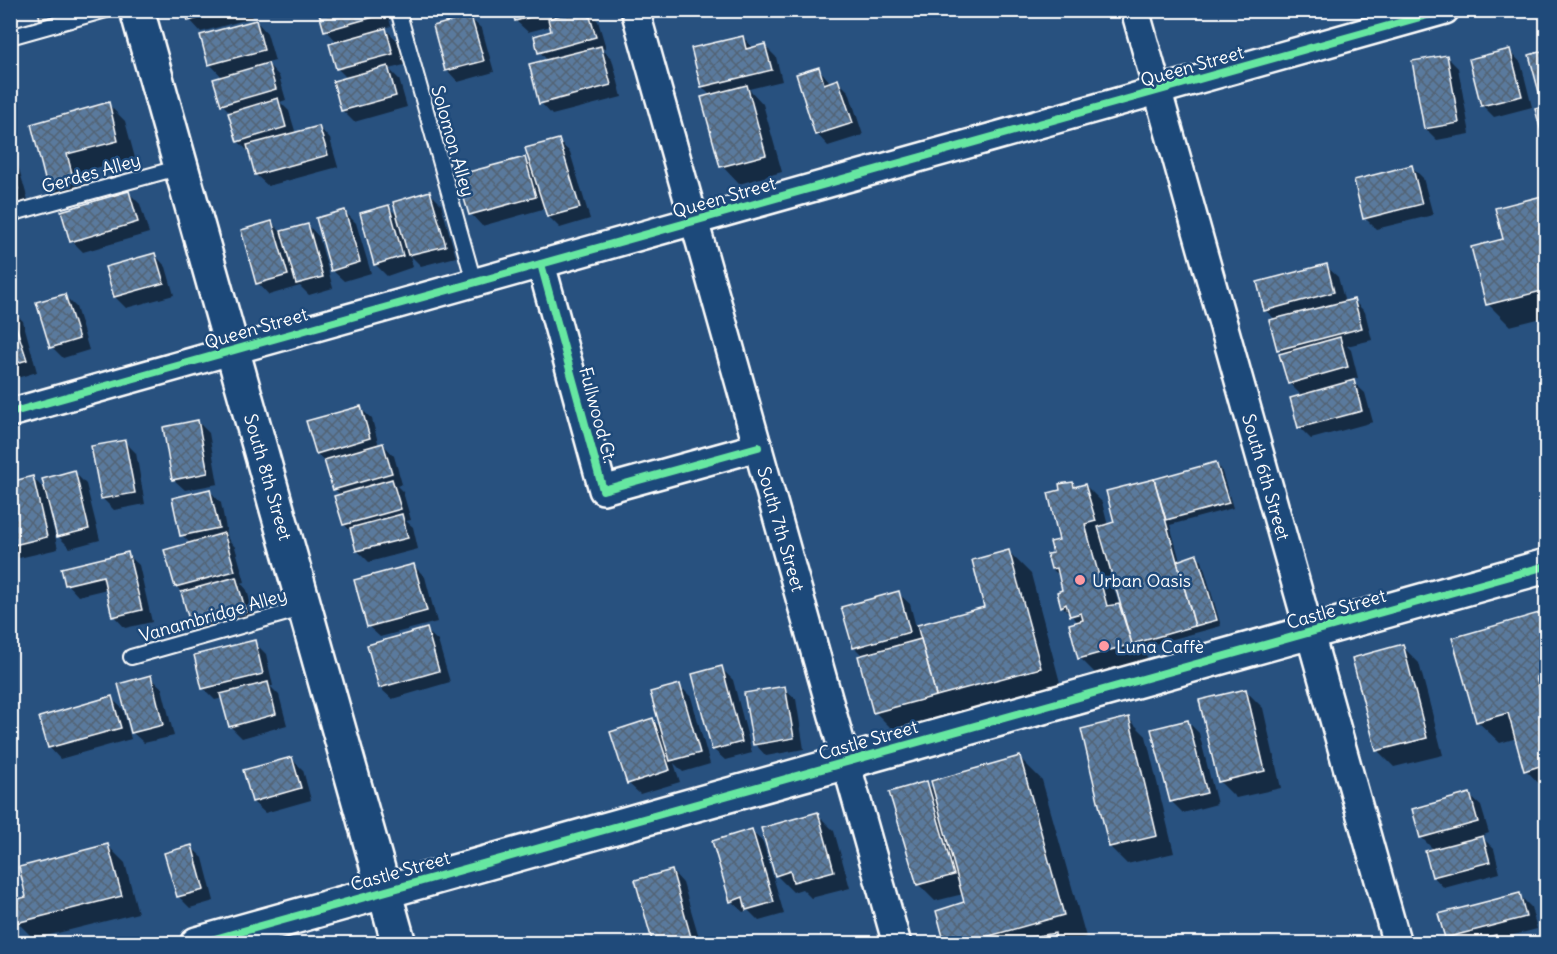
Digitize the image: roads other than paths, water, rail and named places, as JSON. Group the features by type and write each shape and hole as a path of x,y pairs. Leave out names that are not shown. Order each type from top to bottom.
{"street":[{"name":"South 8th Street","path":"137,10 399,944"},
{"name":"South 7th Street","path":"635,10 897,944"},
{"name":"South 6th Street","path":"1135,10 1397,944"},
{"name":"Queen Street","path":"10,413 1445,10"},
{"name":"Fullwood Ct.","path":"541,264 603,489 758,447"},
{"name":"Castle Street","path":"197,944 1546,566"}],"lane":[{"path":"10,37 106,10"},
{"name":"Solomon Alley","path":"398,10 474,282"},
{"name":"Gerdes Alley","path":"10,214 181,166"},
{"name":"Vanambridge Alley","path":"131,657 305,608"}],"place":[{"name":"Urban Oasis","path":"1080,580"},
{"name":"Luna Caffè","path":"1104,646"}]}
